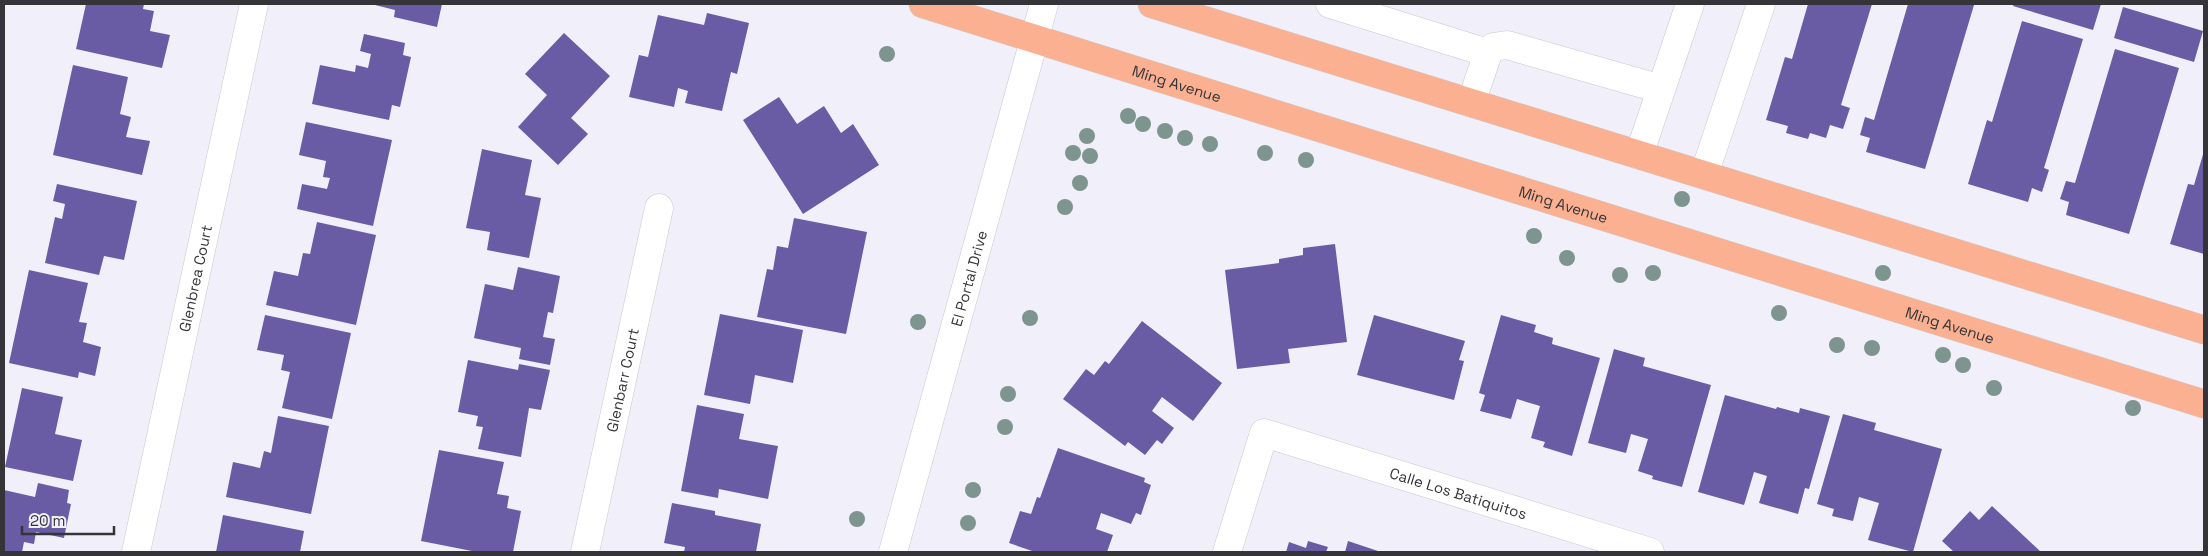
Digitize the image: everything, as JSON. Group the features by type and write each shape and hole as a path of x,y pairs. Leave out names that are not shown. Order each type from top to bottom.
{"main road":[{"name":"Ming Avenue","path":"923,4 1034,37 2204,404"},
{"path":"1152,4 2204,330"}],"street":[{"name":"Glenbrea Court","path":"136,552 254,4"},
{"name":"El Portal Drive","path":"893,552 1044,4"},
{"path":"1330,4 1488,53"},
{"path":"1639,155 1690,4"},
{"path":"1704,175 1761,4"},
{"path":"1470,103 1488,53 1493,47 1508,45 1662,89"},
{"name":"Glenbarr Court","path":"585,552 659,208"},
{"name":"Calle Los Batiquitos","path":"1228,552 1264,433 1650,552"}],"building":[{"path":"86,4 144,4 143,9 154,11 150,31 170,35 162,68 76,49"},
{"path":"371,4 442,4 437,27 394,17 395,10"},
{"path":"1808,4 1872,4 1841,105 1850,108 1843,129 1830,125 1826,138 1810,133 1808,139 1786,133 1788,126 1766,120 1785,57 1792,59"},
{"path":"1908,4 1974,5 1925,169 1866,152 1870,138 1860,135 1865,117 1874,120"},
{"path":"2014,4 2101,4 2093,30 2013,6"},
{"path":"2123,7 2203,31 2194,62 2114,38"},
{"path":"707,13 749,23 737,74 731,72 722,111 685,103 688,91 678,88 674,107 629,97 639,55 648,57 658,15 704,25"},
{"path":"2022,21 2083,39 2044,168 2049,170 2042,192 2032,188 2028,202 1968,184 1987,120 1992,122"},
{"path":"564,33 610,76 571,118 588,134 558,165 518,127 547,95 525,74"},
{"path":"364,34 405,43 403,55 411,57 400,107 392,105 389,120 312,104 320,65 355,72 356,65 368,68 371,54 360,51"},
{"path":"2115,49 2179,68 2129,234 2066,215 2069,202 2060,199 2066,181 2075,183"},
{"path":"73,65 128,77 120,114 131,117 126,137 150,141 142,175 53,155"},
{"path":"779,97 797,124 824,106 841,133 853,124 879,165 803,214 743,120"},
{"path":"306,122 392,140 373,226 297,209 302,184 327,189 330,178 323,177 326,161 299,155"},
{"path":"482,149 532,160 525,195 541,198 529,258 487,250 490,232 466,228"},
{"path":"2204,151 2204,254 2170,244 2188,184 2194,185"},
{"path":"57,184 137,201 124,260 104,256 99,275 45,263 55,217 62,219 65,204 53,201"},
{"path":"794,218 867,232 846,334 757,317 767,269 773,270 777,246 788,248"},
{"path":"317,222 376,235 356,325 266,305 274,271 298,276 303,253 310,254"},
{"path":"1335,244 1347,342 1288,349 1290,363 1237,369 1225,270 1279,263 1279,259 1303,255 1303,248"},
{"path":"518,267 560,276 553,313 548,312 543,337 555,339 550,365 519,359 521,348 474,338 485,284 513,290"},
{"path":"29,270 88,283 79,322 87,323 83,342 101,347 95,376 79,372 78,378 9,363"},
{"path":"720,314 803,330 793,383 755,375 750,404 704,395"},
{"path":"265,315 351,333 332,419 282,408 290,372 281,370 284,355 257,350"},
{"path":"1374,315 1465,341 1459,360 1464,361 1454,400 1357,375"},
{"path":"1501,315 1536,325 1534,332 1553,338 1552,344 1600,358 1572,456 1543,447 1545,442 1531,438 1540,406 1517,399 1511,419 1480,411 1485,395 1479,393"},
{"path":"1142,321 1222,383 1193,421 1162,397 1152,411 1174,428 1162,444 1157,440 1145,455 1128,442 1125,446 1063,399 1086,369 1094,375 1105,361 1109,364"},
{"path":"1614,349 1645,358 1643,366 1711,385 1682,487 1652,479 1653,476 1638,471 1648,439 1631,434 1626,453 1588,443"},
{"path":"468,360 518,370 519,364 550,370 541,410 529,408 521,457 478,449 483,427 476,426 478,416 458,412"},
{"path":"22,388 63,397 55,434 82,440 73,481 5,467"},
{"path":"1725,395 1776,409 1777,407 1799,413 1800,408 1830,416 1809,489 1805,488 1798,514 1759,503 1767,476 1754,472 1744,505 1698,492"},
{"path":"697,405 744,414 739,439 778,446 768,499 719,489 718,498 681,491"},
{"path":"1843,414 1876,423 1874,430 1942,449 1913,552 1868,540 1879,503 1859,497 1853,521 1832,516 1834,509 1817,504"},
{"path":"278,416 329,426 311,514 226,497 233,462 260,468 264,451 271,453"},
{"path":"1058,448 1145,478 1144,482 1151,485 1141,515 1136,513 1131,524 1101,513 1096,529 1113,535 1107,552 1035,552 1009,543 1020,511 1031,514 1037,497 1040,498"},
{"path":"439,450 504,462 497,494 509,496 507,508 521,511 513,552 477,552 421,541"},
{"path":"38,483 69,490 67,503 71,504 64,538 36,532 34,544 24,542 22,552 4,552 4,490 35,497"},
{"path":"672,503 715,511 715,515 761,524 756,552 684,552 685,547 664,543"},
{"path":"1992,506 2041,552 1954,552 1942,541 1970,511 1979,520"},
{"path":"223,515 304,531 300,552 216,552"},
{"path":"1308,541 1328,547 1326,552 1286,552 1289,542 1306,548"},
{"path":"1348,541 1381,552 1345,552"}]}
